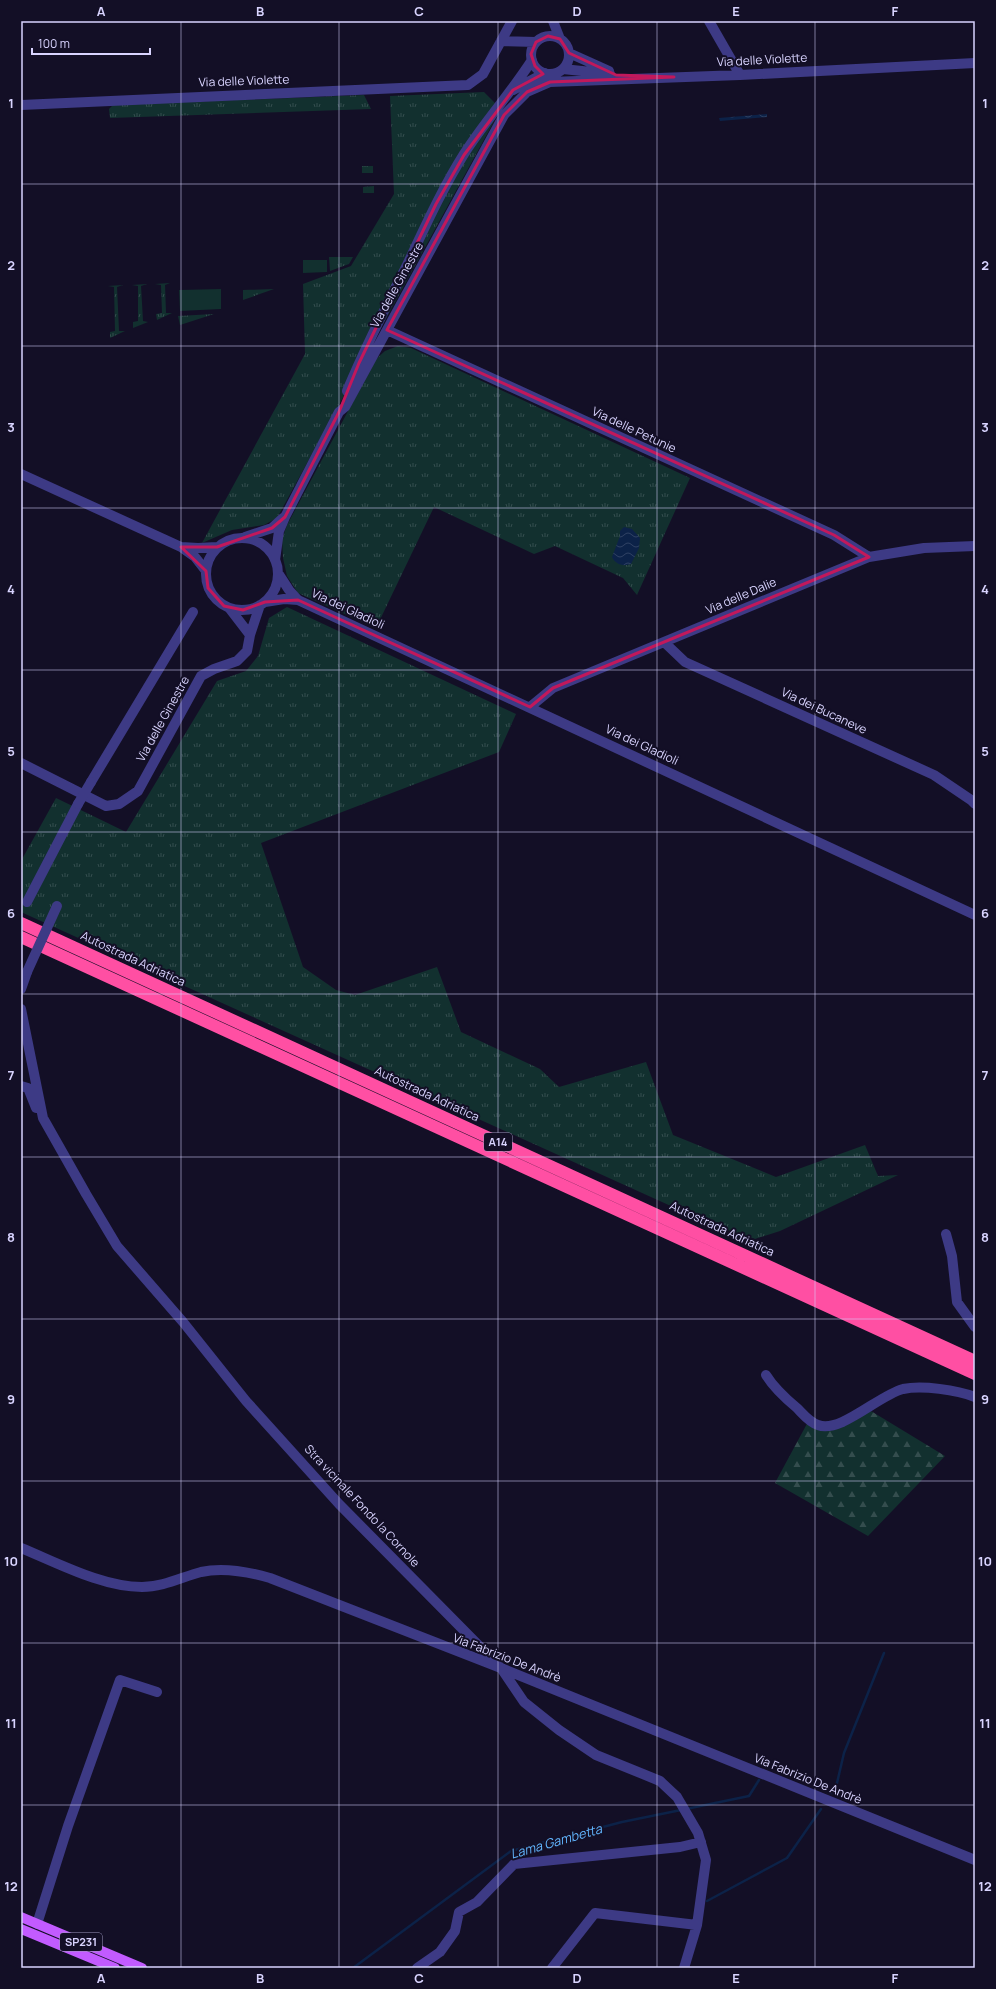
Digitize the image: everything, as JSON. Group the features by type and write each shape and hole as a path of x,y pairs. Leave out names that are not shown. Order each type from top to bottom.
{"highway":[{"name":"Autostrada Adriatica","path":"21,923 975,1362"},
{"name":"A14","path":"21,936 975,1374"}],"main road":[{"name":"SP231","path":"21,1917 142,1968"},
{"name":"SP231","path":"21,1928 116,1968"}],"street":[{"path":"501,42 512,21"},
{"path":"553,21 560,39"},
{"path":"339,412 359,362 436,204 464,155 489,118 513,90 540,40 553,21"},
{"path":"709,21 740,75"},
{"path":"501,42 540,40 554,37 560,39 564,42 569,53 566,65 563,69"},
{"path":"516,41 532,57 536,67 547,78"},
{"name":"Via delle Violette","path":"21,105 468,85 483,74 501,42"},
{"path":"569,53 616,75"},
{"name":"Via delle Violette","path":"547,78 740,75 975,63"},
{"path":"513,90 547,78 563,69 616,75 674,77"},
{"name":"Via delle Ginestre","path":"275,560 279,531 285,517 339,412 345,406 504,115 527,92 547,78"},
{"name":"Via delle Petunie","path":"387,330 834,535 869,557"},
{"path":"21,474 181,547 195,557 206,571"},
{"name":"Via delle Ginestre","path":"244,537 272,528 285,517"},
{"path":"244,537 225,542 217,547 209,557 206,571 208,588 214,598 230,609 250,635"},
{"name":"Via dei Gladioli","path":"244,537 256,540 264,545 275,560 278,573 288,590 298,600 975,915"},
{"name":"Via delle Dalie","path":"530,707 553,688 869,557 924,548 975,546"},
{"path":"181,547 217,547"},
{"name":"Via dei Gladioli","path":"263,603 272,595 277,583 278,573"},
{"name":"Via dei Gladioli","path":"230,609 243,610 263,603 284,599 298,600"},
{"name":"Via delle Ginestre","path":"21,762 106,806 119,804 138,791 201,676 214,669 237,661 247,651 250,635 263,603"},
{"path":"27,902 78,804 193,612"},
{"name":"Via dei Bucaneve","path":"664,642 685,662 934,775 975,804"},
{"path":"21,989 27,972 57,906"},
{"name":"Stra vicinale Fondo la Cornole","path":"21,1009 43,1118 117,1246 183,1322 246,1401 339,1504 501,1668 524,1702 559,1730 596,1755 660,1781 677,1797 698,1833 706,1860 697,1925 684,1968"},
{"path":"21,1086 28,1088 39,1118 43,1118"},
{"path":"946,1234 952,1256 957,1302 975,1327"},
{"path":"766,1375 772,1384 809,1420 824,1427 839,1424 902,1389 933,1389 975,1397"},
{"name":"Via Fabrizio De Andrè","path":"21,1548 109,1583 143,1587 168,1583 203,1572 241,1571 270,1578 501,1668 975,1860"},
{"path":"37,1924 68,1826 120,1680 157,1692"},
{"path":"417,1968 440,1952 456,1931 459,1912 477,1902 514,1864 680,1847 701,1842"},
{"path":"552,1968 596,1913 697,1925"}],"highlighted area":[{"path":"548,36 560,39 569,53 616,75 674,77 550,82 527,92 504,115 387,330 834,535 869,557 553,688 530,707 298,600 265,602 243,610 224,606 208,588 206,571 181,547 217,547 272,528 285,517 339,412 359,363 436,204 464,155 513,90 543,74 535,66 531,54 536,42"}],"green space":[{"path":"484,92 496,104 498,114 277,518 264,525 232,530 202,543 305,354 303,284 351,266 394,194 390,96"},
{"path":"364,95 371,109 110,118 109,109 113,105"},
{"path":"362,166 373,166 373,173 362,173"},
{"path":"374,186 374,193 363,193 363,187"},
{"path":"329,257 353,257 349,264 330,271"},
{"path":"303,260 327,260 327,272 303,273"},
{"path":"170,283 165,285 166,313 172,313 157,320 156,314 162,313 161,285 155,284"},
{"path":"147,284 141,286 143,321 148,322 133,328 133,322 138,321 138,286 132,285"},
{"path":"123,285 117,287 119,331 125,331 110,338 110,332 115,331 114,287 108,286"},
{"path":"221,289 221,309 180,311 179,290"},
{"path":"274,289 243,300 243,290"},
{"path":"214,314 180,325 178,316"},
{"path":"398,346 411,348 690,478 637,595 623,578 555,546 534,554 434,507 376,628 298,593 287,576 283,558 282,539 287,525 376,359 385,351"},
{"path":"287,607 516,714 499,752 261,843 303,967 336,990 355,995 437,967 461,1032 540,1069 559,1087 646,1062 673,1135 776,1177 865,1145 878,1176 898,1175 780,1231 755,1239 715,1226 21,912 21,861 56,798 126,832 217,681 246,671 258,656 269,618"},
{"path":"866,1408 945,1456 868,1536 775,1483 809,1420 824,1427"}],"water":[{"path":"767,114 767,117 720,121 719,118"},
{"path":"624,527 632,529 640,538 639,548 631,564 622,565 617,563 612,557 620,536 620,531"}],"waterway":[{"path":"831,1793 837,1783 844,1753 884,1653"},
{"name":"Lama Gambetta","path":"686,1809 749,1796 759,1780"},
{"path":"707,1901 787,1858 821,1809"},
{"name":"Lama Gambetta","path":"353,1968 511,1851 622,1822 681,1810"}]}
